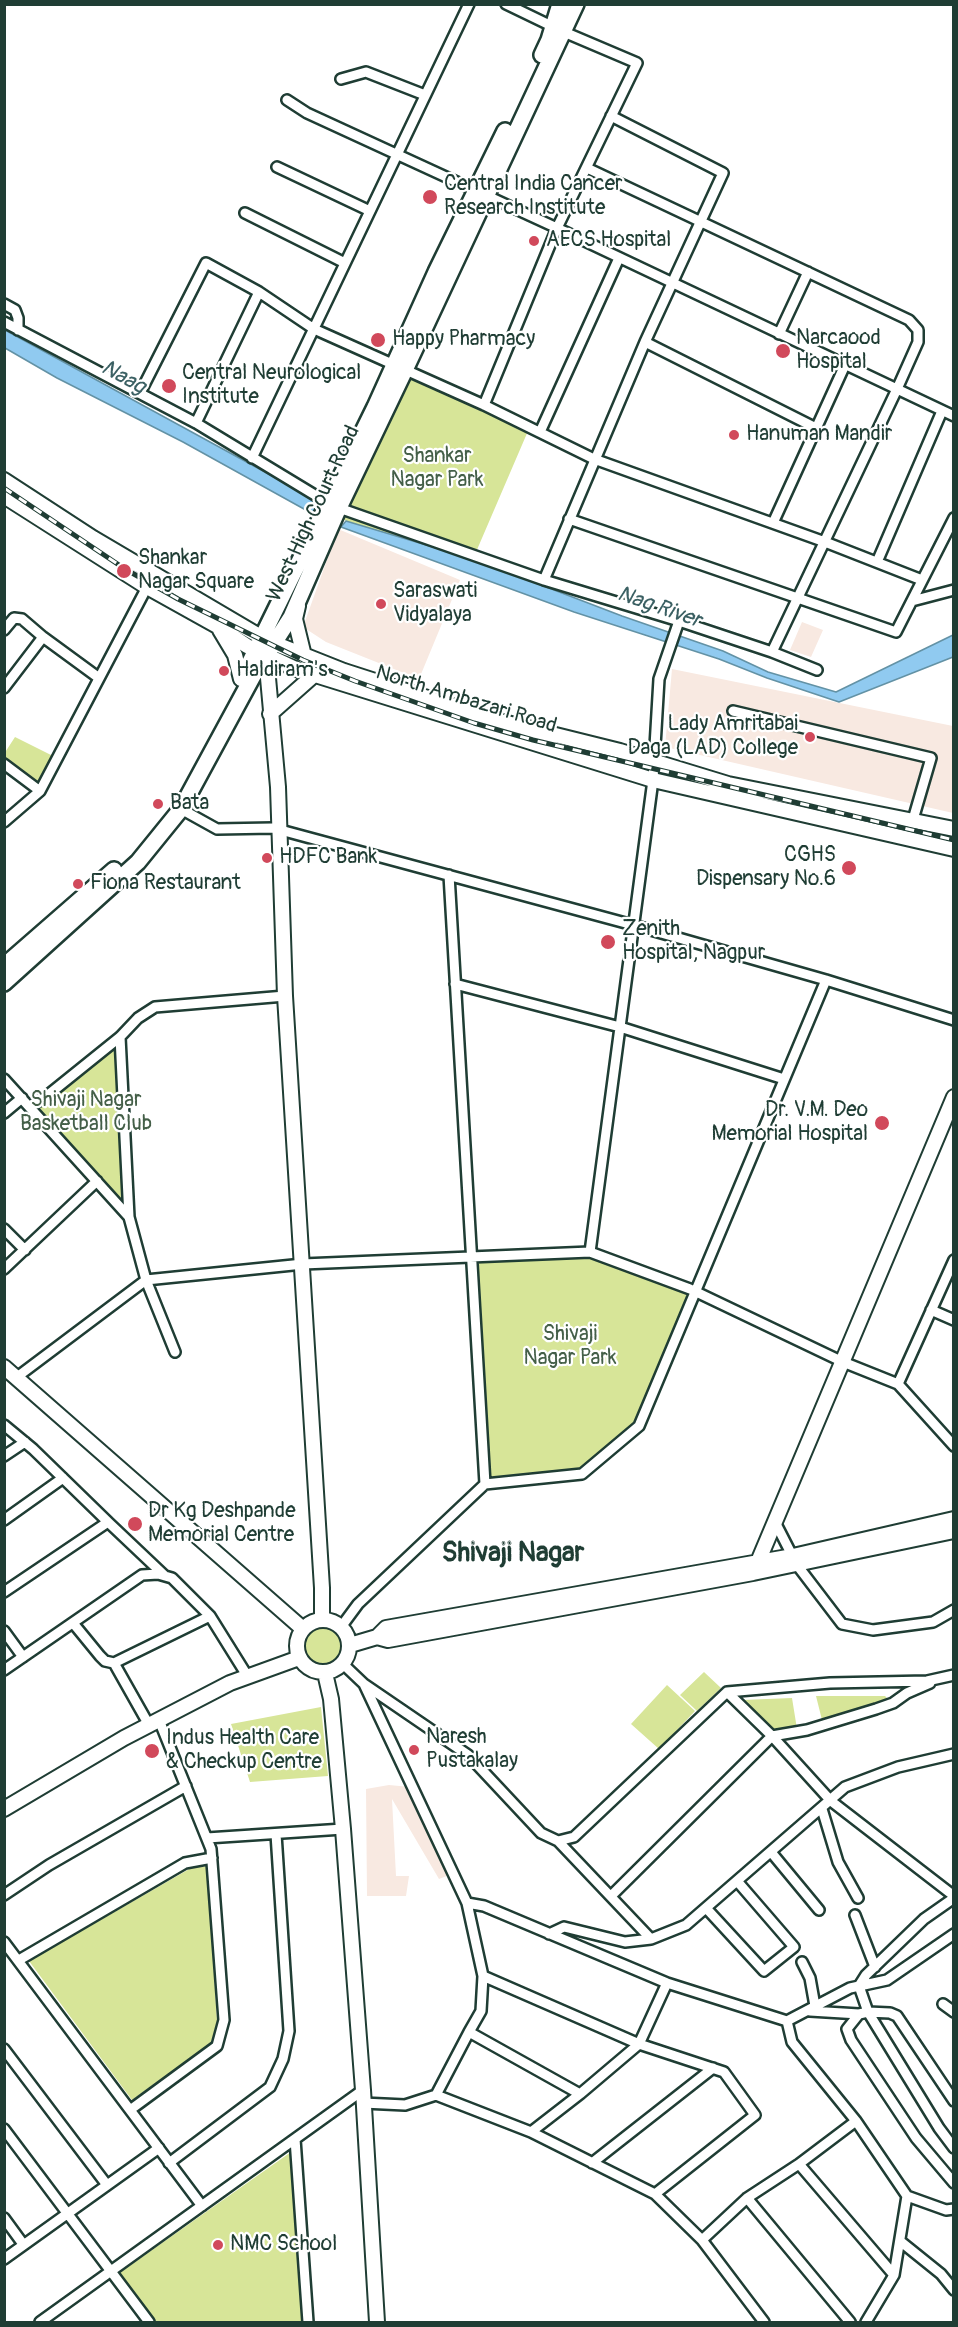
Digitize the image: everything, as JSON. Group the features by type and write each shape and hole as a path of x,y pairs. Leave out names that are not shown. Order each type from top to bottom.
{"main road":[{"name":"West High Court Road","path":"558,29 560,4"},
{"name":"West High Court Road","path":"4,983 138,862 181,809 334,505 558,29 576,4"},
{"name":"West High Court Road","path":"4,966 130,856 173,804 241,679 291,617 334,505"}],"street":[{"path":"252,459 469,4"},
{"path":"484,405 557,228 638,63 506,4"},
{"path":"341,79 366,72 425,95"},
{"path":"287,100 307,113 557,228 954,416"},
{"path":"544,580 645,342 723,173 611,116"},
{"path":"277,167 370,212"},
{"path":"587,168 909,320 918,330 918,342 897,389 772,652"},
{"path":"245,213 345,263"},
{"path":"540,432 619,258"},
{"path":"140,393 206,263 259,291 314,329 484,405 594,459 825,542 922,580"},
{"path":"779,334 808,272"},
{"path":"196,423 259,291"},
{"path":"4,304 15,310 18,330"},
{"path":"4,322 196,423 252,459 334,505 544,580 772,652 817,670"},
{"path":"645,342 816,428"},
{"path":"773,523 845,365"},
{"path":"877,562 942,411"},
{"name":"North Ambazari Road","path":"4,480 262,651 303,656 499,721 652,761 728,784 954,829"},
{"name":"North Ambazari Road","path":"4,496 147,587 262,651 314,675 653,780 954,849"},
{"path":"569,519 896,632 954,518"},
{"path":"4,822 40,791 147,587"},
{"path":"912,601 954,590"},
{"path":"301,595 295,619 303,656"},
{"path":"4,630 14,618 22,620 99,678"},
{"path":"590,1252 653,780 652,761 659,679 679,623"},
{"path":"217,626 235,655 241,679"},
{"path":"4,688 43,637"},
{"path":"262,651 267,667 278,787 285,996 322,1576 322,1620"},
{"path":"270,714 314,675"},
{"path":"733,711 931,758 913,822"},
{"path":"4,764 40,791"},
{"path":"181,809 217,829 278,829 633,925 826,980 954,1020"},
{"path":"449,875 485,1484"},
{"path":"341,1627 358,1604 485,1484 582,1474 639,1426 826,980"},
{"path":"455,984 620,1027 784,1079"},
{"path":"29,1106 43,1099 120,1037 138,1018 155,1008 285,996"},
{"path":"120,1037 129,1217 146,1280 175,1352"},
{"path":"4,1079 129,1217"},
{"path":"755,1568 954,1097"},
{"path":"4,1113 22,1098"},
{"path":"4,1269 97,1181"},
{"path":"4,1229 25,1250"},
{"path":"303,1629 8,1371 146,1280 303,1264 590,1252 695,1292 843,1362 898,1384 954,1446"},
{"path":"898,1384 954,1260"},
{"path":"931,1310 954,1320"},
{"path":"4,1425 25,1442 165,1576"},
{"path":"4,1456 25,1442"},
{"path":"4,1520 63,1479"},
{"path":"795,1561 954,1519"},
{"path":"4,1592 108,1522"},
{"path":"774,1522 795,1561 842,1624 873,1630 933,1622 954,1610"},
{"path":"350,1645 377,1637 388,1640 954,1531"},
{"path":"4,1670 142,1575 158,1574 172,1578 210,1616 248,1677"},
{"path":"73,1623 105,1661 114,1663 210,1616"},
{"path":"322,1620 341,1627 350,1645 343,1664 325,1673 310,1669 299,1658 297,1642 303,1629 315,1621 322,1620"},
{"path":"4,1631 23,1657"},
{"path":"4,1809 154,1723 230,1683 299,1658"},
{"path":"114,1663 154,1723 186,1786 207,1838 212,1858 224,2020 217,2046 130,2110"},
{"path":"343,1664 364,1684 468,1755 541,1833 558,1841 651,1939"},
{"path":"325,1673 331,1700 343,1829 377,2322"},
{"path":"558,1841 574,1836 727,1692 830,1683 927,1681 951,1675"},
{"path":"611,1896 772,1736 807,1730 876,1709 951,1675"},
{"path":"364,1684 467,1903 483,1976 481,2011 436,2095"},
{"path":"727,1692 772,1736 831,1801 954,1897 924,1919 859,1986"},
{"path":"549,1934 564,1927 625,1942 651,1939 686,1925 845,1787 898,1767 954,1754"},
{"path":"4,1896 49,1865 186,1786"},
{"path":"822,1809 838,1862 858,1898"},
{"path":"207,1838 343,1829"},
{"path":"169,2163 270,2086 283,2059 289,2031 276,1834"},
{"path":"771,1852 819,1910"},
{"path":"19,1960 185,1863 212,1858"},
{"path":"706,1908 764,1971 794,1947 737,1881"},
{"path":"467,1903 484,1906 667,1983 788,2021 850,1988 886,1980 954,1934"},
{"path":"855,1915 875,1967"},
{"path":"4,1942 202,2206"},
{"path":"802,1962 810,1978 812,2008"},
{"path":"483,1976 639,2044 724,2072 755,2115 655,2194"},
{"path":"531,2132 639,2044 667,1983"},
{"path":"859,1986 864,2013 954,2148"},
{"path":"943,2004 954,2012"},
{"path":"812,2008 890,2013 902,2022 954,2101"},
{"path":"864,2013 847,2029 851,2040 916,2138 954,2183"},
{"path":"788,2021 792,2043 855,2121 907,2196 946,2210 954,2209"},
{"path":"469,2032 580,2094"},
{"path":"4,2049 107,2185"},
{"path":"592,2163 713,2068"},
{"path":"40,2322 295,2139 363,2097 405,2105 436,2095 531,2132 655,2194 702,2240 764,2322"},
{"path":"702,2240 747,2198 799,2164 855,2121"},
{"path":"4,2129 148,2322"},
{"path":"295,2139 308,2322"},
{"path":"4,2259 159,2148"},
{"path":"799,2164 894,2275"},
{"path":"866,2322 894,2275 907,2196"},
{"path":"747,2198 850,2322"},
{"path":"4,2218 23,2244"},
{"path":"900,2241 941,2274 954,2290"}],"shaded area":[{"name":"Saraswati Vidyalaya","path":"338,529 460,580 419,679 326,642 303,627"},
{"path":"802,622 823,630 811,657 790,650"},
{"name":"Lady Amritabai Daga (LAD) College","path":"672,669 953,726 953,813 665,747"},
{"path":"389,1785 410,1787 457,1872 439,1879 392,1799 396,1876 409,1876 406,1896 367,1896 366,1789"}],"green space":[{"name":"Shankar Nagar Park","path":"407,372 528,431 473,559 346,521 338,516"},
{"path":"15,737 57,758 40,791 5,764 4,754"},
{"name":"Shivaji Nagar Basketball Club","path":"118,1042 129,1217 34,1107"},
{"name":"Shivaji Nagar Park","path":"590,1252 695,1292 639,1426 582,1474 485,1483 472,1258"},
{"path":"323,1627 337,1632 342,1646 337,1660 323,1665 309,1660 304,1646 309,1632"},
{"path":"704,1672 721,1688 697,1711 680,1695"},
{"path":"667,1685 695,1711 659,1749 631,1724"},
{"path":"816,1696 885,1696 888,1699 883,1704 822,1720"},
{"path":"792,1698 797,1729 773,1733 742,1700"},
{"path":"321,1707 328,1776 250,1782 231,1724"},
{"path":"207,1866 217,2021 211,2043 132,2100 29,1961 191,1868"},
{"path":"291,2152 302,2322 156,2322 118,2274"}],"water":[{"path":"5,330 318,501 313,514 5,348"},
{"path":"346,521 473,559 622,616 723,651 768,672 836,692 953,635 953,657 839,702 719,659 574,612 341,527"}],"railway":[{"path":"4,488 125,569 178,599 303,660 355,681 474,723 533,740 954,840"}],"place":[{"name":"Central India Cancer Research Institute","path":"430,197"},
{"name":"AECS Hospital","path":"534,241"},
{"name":"Happy Pharmacy","path":"378,340"},
{"name":"Narcaood Hospital","path":"783,351"},
{"name":"Central Neurological Institute","path":"169,386"},
{"name":"Hanuman Mandir","path":"734,435"},
{"name":"Shankar Nagar Square","path":"124,571"},
{"name":"Saraswati Vidyalaya","path":"381,604"},
{"name":"Haldiram's","path":"224,671"},
{"name":"Lady Amritabai Daga (LAD) College","path":"810,737"},
{"name":"Bata","path":"158,804"},
{"name":"HDFC Bank","path":"267,858"},
{"name":"CGHS Dispensary No.6","path":"849,868"},
{"name":"Fiona Restaurant","path":"78,884"},
{"name":"Zenith Hospital, Nagpur","path":"608,942"},
{"name":"Dr. V.M. Deo Memorial Hospital","path":"882,1123"},
{"name":"Dr Kg Deshpande Memorial Centre","path":"135,1524"},
{"name":"Naresh Pustakalay","path":"414,1750"},
{"name":"Indus Health Care & Checkup Centre","path":"152,1751"},
{"name":"NMC School","path":"218,2245"}],"district":[{"name":"Shivaji Nagar","path":"513,1554"}],"water label":[{"name":"Naag","path":"123,378"},
{"name":"Nag River","path":"659,608"}]}
